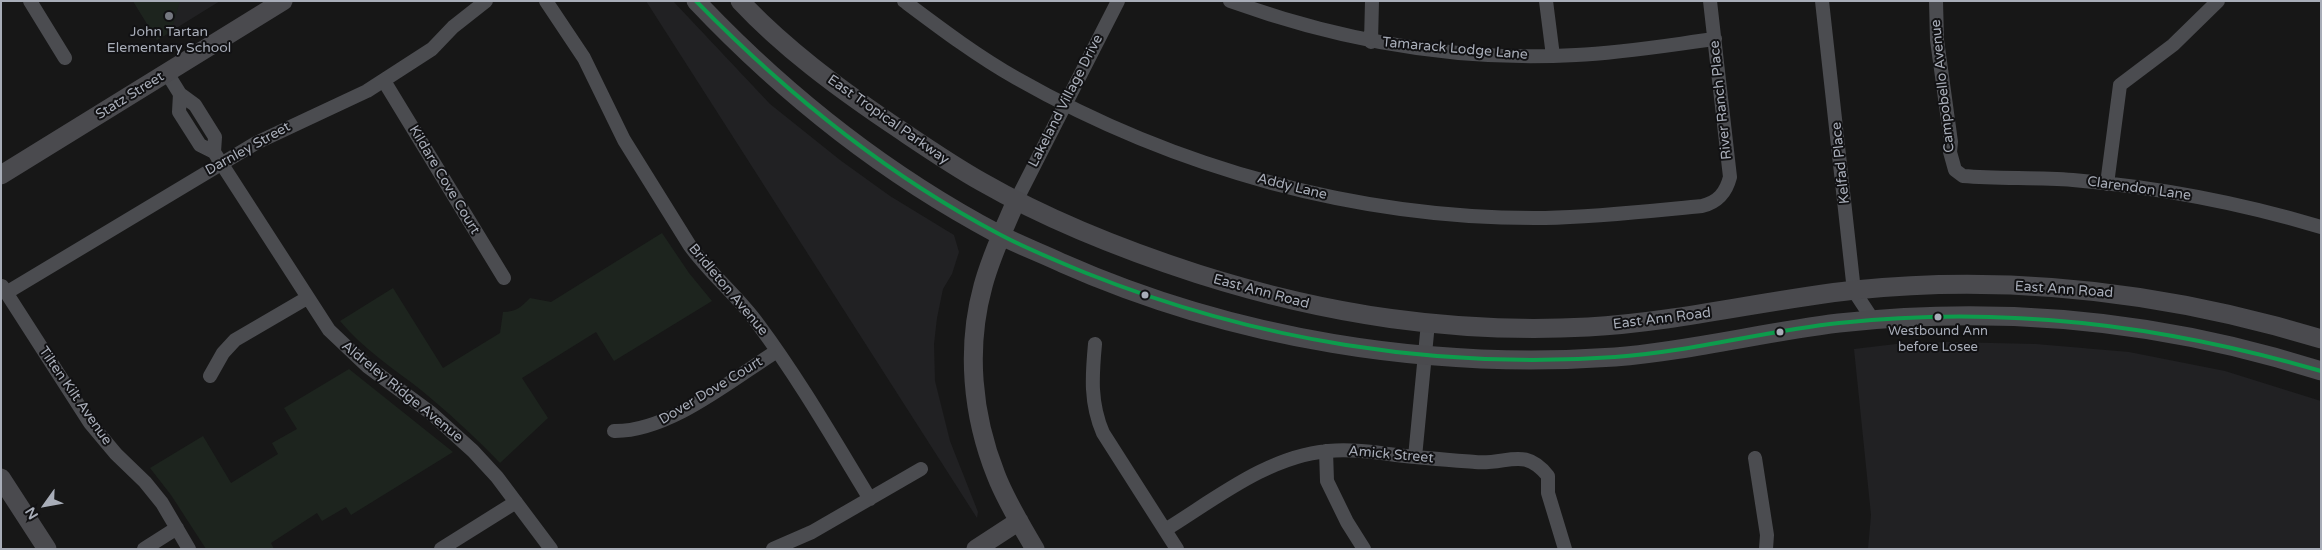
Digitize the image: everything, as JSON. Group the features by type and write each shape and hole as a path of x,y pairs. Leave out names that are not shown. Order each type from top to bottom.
{"main road":[{"name":"Statz Street","path":"1,175 283,1"},
{"path":"696,1 745,51 819,116 898,173 1001,236 1111,285 1205,315 1295,336 1425,354 1509,359 1619,356 1717,344 1810,327 1874,320 1937,316 2070,320 2138,327 2186,336 2276,358 2321,372"},
{"name":"East Tropical Parkway","path":"740,1 782,40 849,95 958,168 1016,201"},
{"path":"1016,201 983,286 978,309 973,366 979,424 987,450 1003,492 1035,549"},
{"name":"East Ann Road","path":"1016,201 1144,257 1253,292 1362,316 1428,324 1511,328 1638,323 1854,290 1968,284 2094,292 2176,302 2321,339"},
{"path":"2276,358 2285,329"},
{"path":"1,478 47,549"},
{"path":"976,549 1019,521"}],"street":[{"path":"30,1 65,58"},
{"name":"Darnley Street","path":"4,289 218,157 256,143 341,104 384,81 432,48 453,27 486,1"},
{"name":"Bridleton Avenue","path":"546,1 584,58 624,140 690,246 702,262 758,323 870,499"},
{"name":"Addy Lane","path":"904,1 1014,77 1109,126 1194,160 1311,192 1372,204 1495,217 1545,218 1607,216 1702,206 1714,203 1720,196"},
{"name":"Lakeland Village Drive","path":"1016,201 1118,1"},
{"name":"Tamarack Lodge Lane","path":"1230,1 1305,27 1370,42 1484,55 1553,56 1586,54 1715,39"},
{"path":"1370,42 1372,1"},
{"path":"1546,1 1553,56"},
{"name":"River Ranch Place","path":"1710,1 1730,177 1727,188 1720,196"},
{"name":"Kelfad Place","path":"1822,1 1854,290 1874,320"},
{"name":"Campobello Avenue","path":"1936,1 1937,40 1951,142 1950,152 1955,170"},
{"path":"2107,184 2120,85 2173,45 2218,1"},
{"name":"Aldreley Ridge Avenue","path":"167,73 180,94 179,112 200,145 218,157 329,330 349,351 453,432 497,477 551,549"},
{"name":"Kildare Cove Court","path":"384,81 504,278"},
{"name":"Clarendon Lane","path":"1955,170 1963,176 2072,180 2107,184 2231,204 2321,227"},
{"name":"Tilten Kilt Avenue","path":"4,289 90,423 116,454 145,482 162,502 189,548"},
{"path":"210,376 223,352 236,340 307,298"},
{"path":"1415,457 1428,324"},
{"path":"1095,344 1091,384 1095,415 1103,433 1177,549"},
{"name":"Dover Dove Court","path":"614,431 643,429 660,423 777,351"},
{"name":"Amick Street","path":"1165,530 1266,470 1289,460 1326,451 1368,450 1415,457 1484,463 1527,458 1548,476 1548,493 1565,549"},
{"path":"1326,451 1327,481 1347,522 1364,549"},
{"path":"1755,458 1767,535 1766,549"},
{"path":"773,549 812,532 921,469"},
{"path":"441,549 516,502"},
{"path":"144,549 177,528"}],"shaded area":[{"name":"John Tartan Elementary School","path":"133,1 220,1 157,40"},
{"name":"John Tartan Elementary School","path":"133,1 180,1 171,32 157,40"},
{"path":"646,1 673,1 770,104 840,160 890,196 954,235 959,252 952,274 943,289 937,318 934,344 935,381 950,441 978,512 977,518"},
{"path":"662,233 689,273 712,301 614,361 596,332 522,378 548,418 500,463 452,416 368,349 340,321 393,288 443,368 500,333 503,312 518,308 530,298 551,302"},
{"path":"1950,342 2036,344 2129,352 2225,371 2321,401 2321,549 1868,549 1871,515 1854,349 1896,344"},
{"path":"349,369 453,452 351,515 346,507 322,521 317,513 271,543 274,549 206,549 171,495 150,468 203,436 231,483 278,454 272,443 297,429 284,408"}],"transit line":[{"path":"696,1 765,68 838,130 916,185 957,211 1020,245 1086,273 1214,316 1280,332 1346,345 1413,354 1480,359 1547,360 1615,357 1671,351 1839,323 1962,316 2022,318 2142,331 2261,355 2321,371"}],"place":[{"name":"John Tartan Elementary School","path":"169,16"},
{"name":"Westbound Ann before Losee","path":"1938,317"}]}
